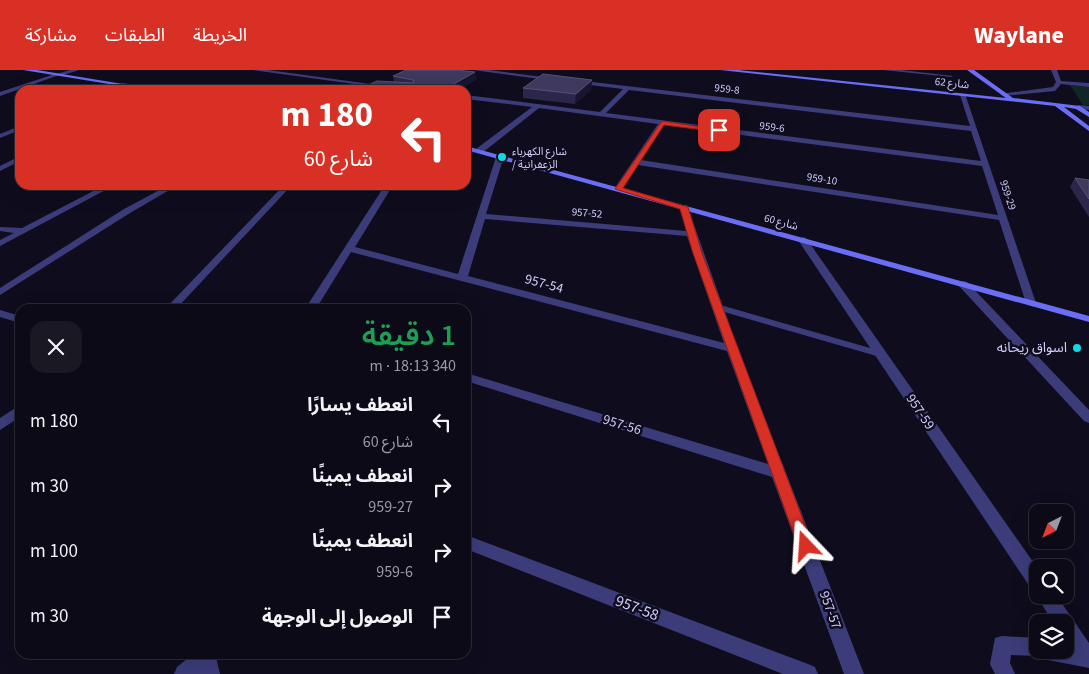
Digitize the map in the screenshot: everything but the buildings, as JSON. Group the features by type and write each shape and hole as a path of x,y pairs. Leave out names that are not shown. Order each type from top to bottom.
{"street":[{"path":"26,70 130,85"},
{"path":"60,74 76,70"},
{"path":"256,70 375,85"},
{"path":"476,70 560,80"},
{"path":"522,75 530,70"},
{"name":"شارع 62","path":"723,70 1089,108"},
{"path":"970,70 1012,100"},
{"path":"1054,70 1059,82"},
{"name":"959-8","path":"570,81 974,128"},
{"path":"385,85 391,82"},
{"path":"1003,94 1055,89 1059,82"},
{"path":"1059,82 1089,86"},
{"path":"601,115 628,88"},
{"name":"959-29","path":"963,94 1031,303"},
{"name":"959-6","path":"471,98 986,164"},
{"path":"1056,104 1089,128"},
{"path":"479,151 538,106"},
{"path":"1078,107 1089,115"},
{"path":"618,189 662,122"},
{"path":"0,136 15,130"},
{"name":"شارع 60","path":"471,149 1089,319"},
{"path":"462,278 500,156"},
{"name":"959-10","path":"636,162 1003,218"},
{"path":"175,304 283,190"},
{"path":"313,304 387,190"},
{"name":"957-57","path":"684,207 691,234 732,349 854,674"},
{"name":"957-52","path":"481,216 691,234"},
{"name":"957-59","path":"803,240 1029,571"},
{"name":"957-54","path":"349,248 732,349"},
{"path":"963,284 1089,418"},
{"path":"0,313 15,318"},
{"name":"957-56","path":"471,379 779,473"},
{"path":"0,425 15,414"},
{"name":"957-58","path":"471,544 806,674"},
{"path":"1074,638 1088,658"},
{"path":"1005,674 1000,664 1002,645 1029,647"},
{"path":"1074,655 1088,658"},
{"path":"184,674 208,661"}],"lane":[{"path":"885,70 951,76 941,70"},
{"path":"27,85 60,74"},
{"path":"0,94 15,89"},
{"path":"3,168 15,161"},
{"path":"0,243 102,190"},
{"path":"0,292 127,211 165,190"},
{"path":"0,229 24,231"},
{"path":"717,307 880,354"}],"green space":[{"path":"1070,85 1089,87 1089,105 1083,105"}],"place":[{"name":"شارع الكهرباء / الزعفرانية","path":"502,157"},
{"name":"اسواق ريحانه","path":"1077,348"}],"route":[{"path":"719,130 662,122 618,189 684,207 697,253 806,546"}]}
